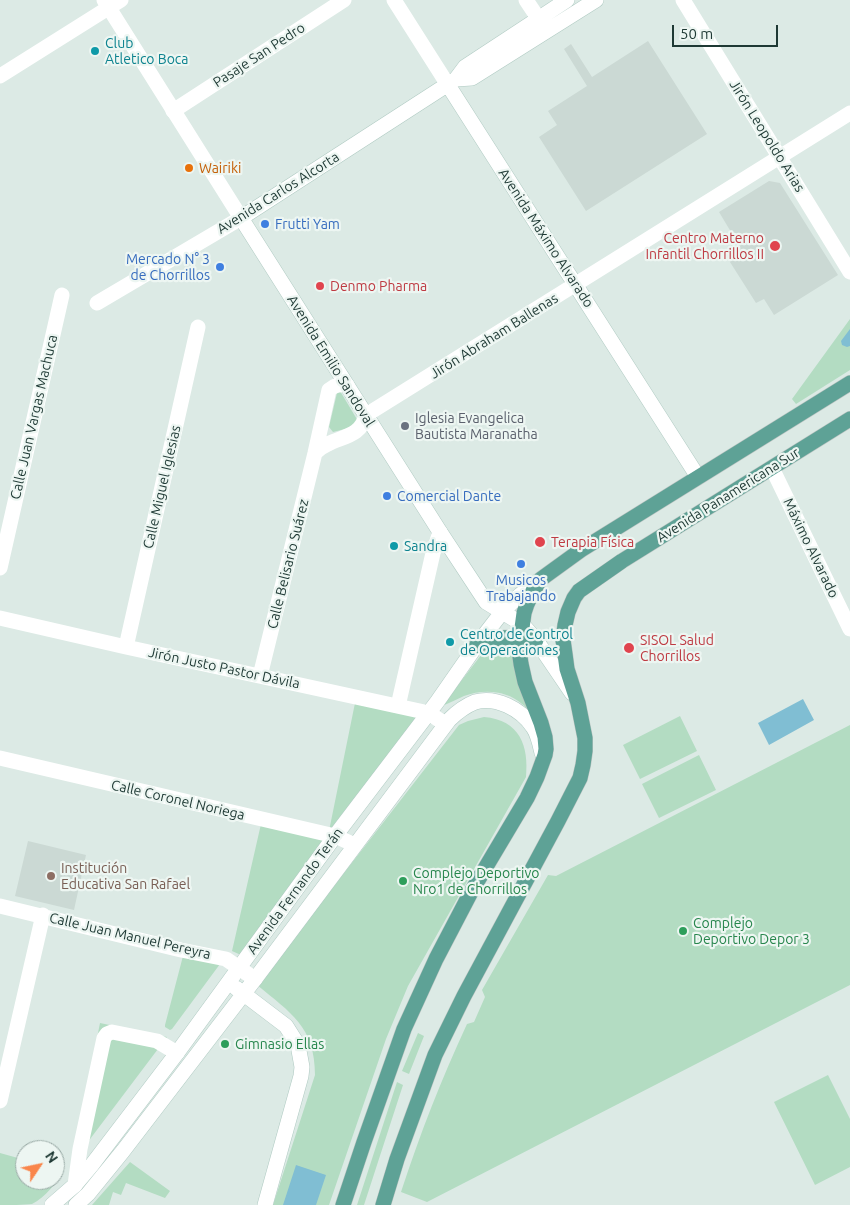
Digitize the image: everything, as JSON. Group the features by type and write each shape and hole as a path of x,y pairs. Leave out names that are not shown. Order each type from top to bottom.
{"main road":[{"path":"343,1205 404,1029 436,960 471,892 527,798 545,755 545,737 525,682 519,650 527,604 533,591 541,579 581,550 850,383"},
{"name":"Avenida Panamericana Sur","path":"383,1205 397,1159 435,1055 464,996 580,778 586,751 585,738 578,703 567,669 563,640 568,612 574,598 579,591 622,561 850,419"},
{"path":"521,631 536,640"},
{"path":"476,646 494,638 512,637 521,631"}],"street":[{"name":"Pasaje San Pedro","path":"173,111 344,0"},
{"name":"Avenida Máximo Alvarado","path":"394,0 452,82 576,285 698,477"},
{"path":"526,0 538,18"},
{"name":"Avenida Carlos Alcorta","path":"97,303 241,218 452,82 465,67 567,0"},
{"name":"Avenida Carlos Alcorta","path":"452,82 472,78 596,0"},
{"name":"Jirón Leopoldo Arias","path":"683,0 850,272"},
{"name":"Avenida Emilio Sandoval","path":"111,2 173,111 440,532 486,602 503,611 521,631"},
{"path":"0,76 111,2"},
{"name":"Jirón Abraham Ballenas","path":"366,416 850,113"},
{"name":"Calle Juan Vargas Machuca","path":"0,568 62,295"},
{"name":"Calle Miguel Iglesias","path":"126,647 198,327"},
{"name":"Calle Belisario Suárez","path":"260,676 329,390 339,384 347,385"},
{"path":"315,453 330,443 354,433 362,426 366,416"},
{"name":"Máximo Alvarado","path":"772,468 850,629"},
{"path":"398,706 433,553 440,532"},
{"name":"Avenida Fernando Terán","path":"52,1205 75,1185 91,1166 503,611 541,579"},
{"name":"Jirón Justo Pastor Dávila","path":"0,618 429,712 445,724"},
{"path":"536,640 578,703"},
{"name":"Avenida Fernando Terán","path":"76,1205 88,1194 124,1151 445,724 462,709 476,702 492,701 508,706 522,715 533,727 542,752 541,767"},
{"name":"Calle Coronel Noriega","path":"0,758 335,836 355,845"},
{"name":"Calle Juan Manuel Pereyra","path":"0,906 181,950 226,959 254,979"},
{"path":"0,1101 43,915"},
{"path":"229,982 286,1026 298,1045 302,1067 290,1117 264,1205"},
{"path":"75,1185 80,1149 104,1038 107,1034 112,1032 158,1041 177,1052"}],"shaded area":[{"path":"648,41 707,134 586,211 539,137 557,125 548,111 587,86 564,49 571,44 592,77"},
{"name":"Centro Materno Infantil Chorrillos II","path":"769,181 780,183 838,275 774,315 764,299 756,303 723,251 737,242 719,212"},
{"name":"Institución Educativa San Rafael","path":"28,841 86,855 74,910 15,896"}],"green space":[{"path":"850,319 850,370 796,404 792,399"},
{"path":"340,391 358,421 357,426 333,432 329,427 337,393"},
{"path":"512,642 530,713 516,699 494,692 471,694 442,706 488,646"},
{"path":"355,703 418,717 329,831"},
{"path":"680,716 697,751 640,779 623,745"},
{"name":"Complejo Deportivo Nro1 de Chorrillos","path":"484,717 506,723 520,736 526,755 526,777 408,986 386,1039 329,1205 273,1205 315,1075 314,1058 306,1033 299,1022 257,985 459,725"},
{"name":"Complejo Deportivo Depor 3","path":"850,725 850,985 427,1202 401,1192 423,1128 448,1066 467,1024 474,1022 485,997 482,990 548,875 556,876"},
{"path":"699,755 716,790 659,818 642,784"},
{"path":"261,824 324,839 241,955 232,951"},
{"path":"183,956 220,964 170,1030 165,1025"},
{"path":"100,1023 167,1037 72,1163"},
{"path":"418,1033 424,1036 409,1074 402,1071"},
{"path":"828,1075 850,1119 850,1167 815,1185 774,1102"},
{"path":"397,1082 403,1085 364,1205 357,1205"},
{"path":"0,1153 15,1157 15,1190 49,1190 42,1198 32,1204 0,1205"},
{"path":"130,1162 170,1191 165,1198 126,1183 121,1195 113,1192 109,1205 92,1205"}],"water":[{"path":"850,329 850,346 847,347 842,345 841,341"},
{"path":"803,699 814,720 769,745 758,723"},
{"path":"296,1165 326,1175 316,1205 283,1205"}],"place":[{"name":"Club Atletico Boca","path":"95,51"},
{"name":"Wairiki","path":"189,168"},
{"name":"Frutti Yam","path":"265,224"},
{"name":"Centro Materno Infantil Chorrillos II","path":"775,246"},
{"name":"Mercado N° 3 de Chorrillos","path":"220,267"},
{"name":"Denmo Pharma","path":"320,286"},
{"name":"Iglesia Evangelica Bautista Maranatha","path":"405,426"},
{"name":"Comercial Dante","path":"387,496"},
{"name":"Terapia Física","path":"540,542"},
{"name":"Sandra","path":"394,546"},
{"name":"Musicos Trabajando","path":"521,564"},
{"name":"Centro de Control de Operaciones","path":"450,642"},
{"name":"SISOL Salud Chorrillos","path":"629,648"},
{"name":"Institución Educativa San Rafael","path":"51,876"},
{"name":"Complejo Deportivo Nro1 de Chorrillos","path":"403,881"},
{"name":"Complejo Deportivo Depor 3","path":"683,931"},
{"name":"Gimnasio Ellas","path":"225,1044"}]}
